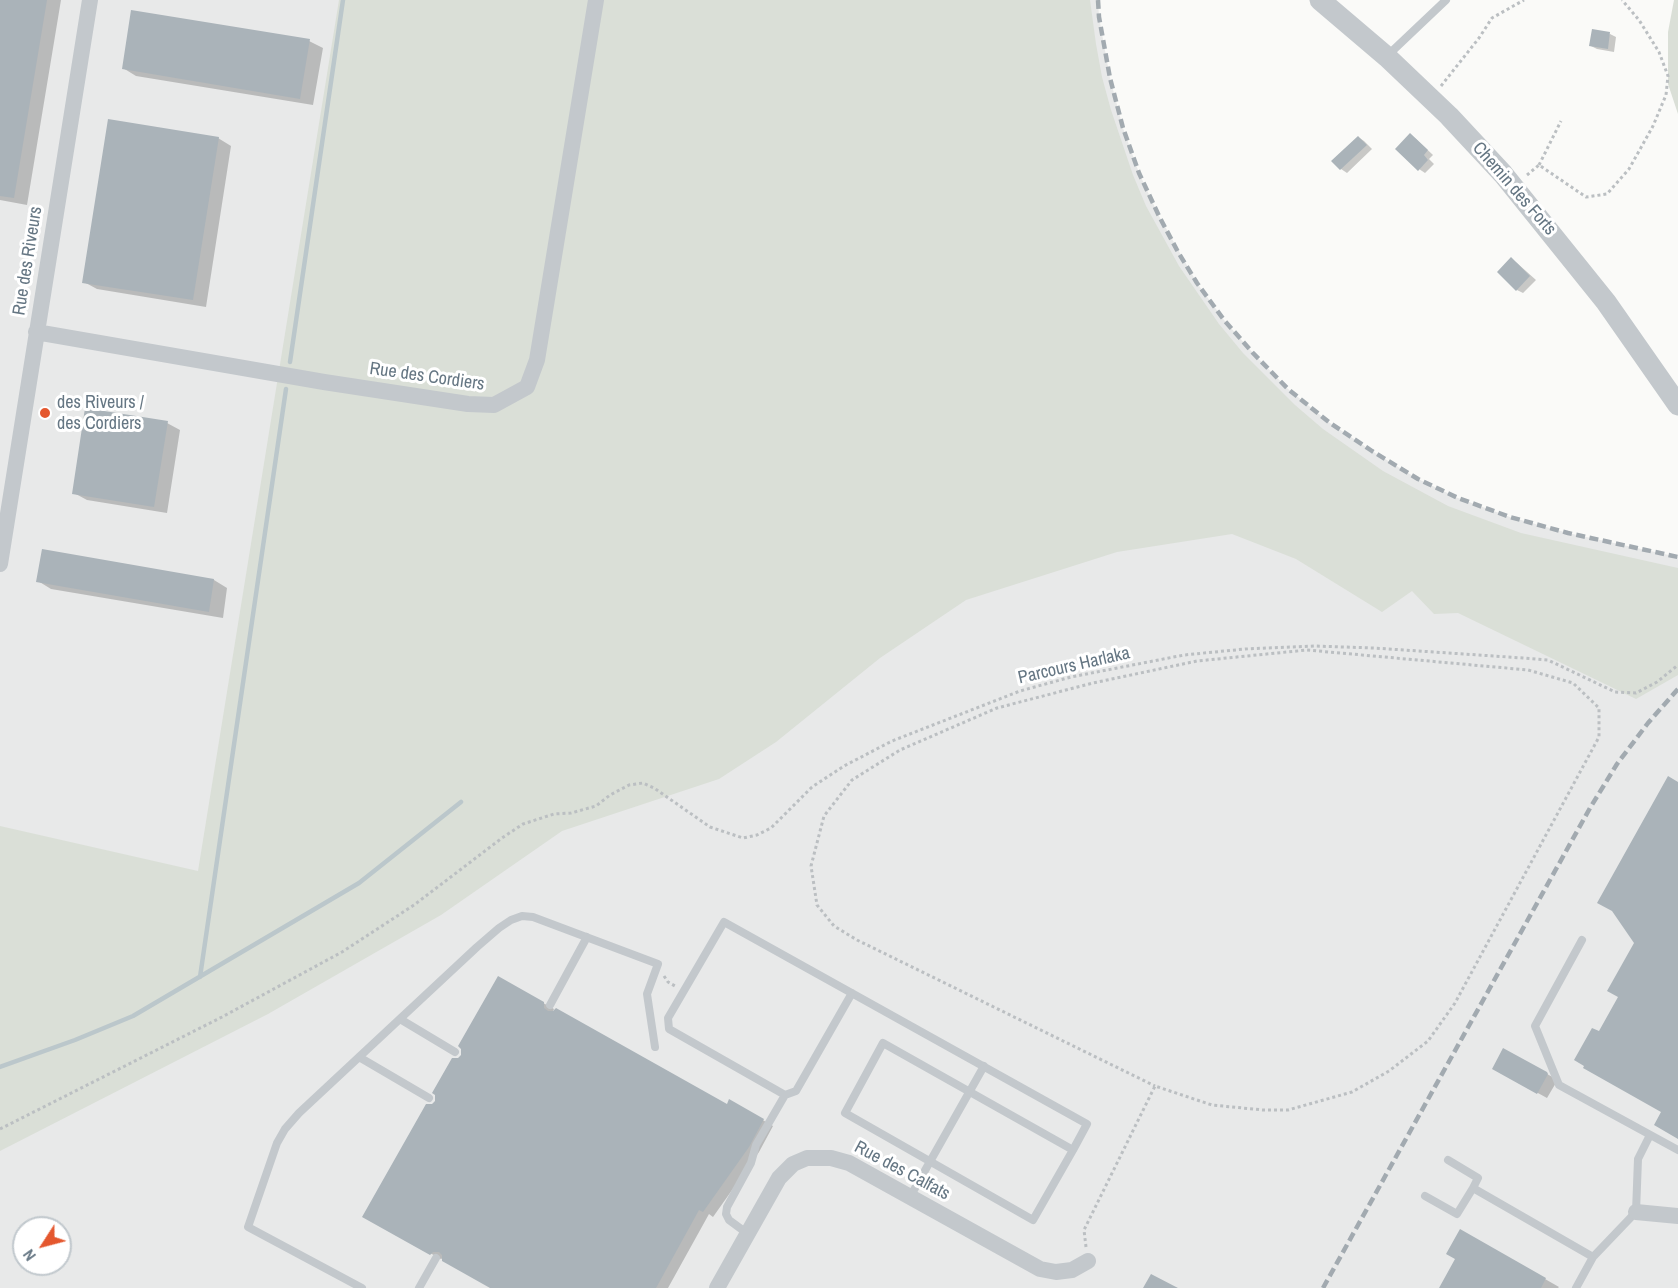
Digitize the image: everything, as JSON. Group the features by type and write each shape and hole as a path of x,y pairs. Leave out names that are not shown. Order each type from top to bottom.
{"street":[{"name":"Rue des Riveurs","path":"0,564 90,0"},
{"name":"Rue des Cordiers","path":"36,332 468,404 494,405 527,387 537,360 596,0"},
{"name":"Chemin des Forts","path":"1320,0 1432,99 1513,186 1606,302 1678,405"},
{"name":"Rue des Calfats","path":"717,1288 779,1178 793,1164 807,1158 831,1158 849,1163 1040,1269 1056,1272 1072,1270 1088,1261"},
{"path":"1636,1212 1678,1216"}],"lane":[{"path":"1387,57 1446,0"},
{"path":"359,1287 248,1227 277,1143 285,1129 299,1113 477,946 511,920 522,916 533,917 658,964 647,994 655,1047"},
{"path":"785,1095 669,1029 668,1018 724,922 1088,1124 1033,1220 845,1113 883,1043 1073,1150"},
{"path":"550,1005 586,937"},
{"path":"1582,940 1535,1026 1559,1085 1678,1150"},
{"path":"748,1234 729,1220 726,1214 727,1207 751,1163 756,1145 785,1095 796,1091 852,993"},
{"path":"400,1019 455,1052"},
{"path":"359,1057 429,1098"},
{"path":"910,1197 984,1066"},
{"path":"1576,1288 1593,1257 1636,1212 1638,1159 1650,1135"},
{"path":"1425,1196 1457,1214 1478,1178 1448,1160"},
{"path":"1473,1188 1593,1257"},
{"path":"419,1288 436,1258"}],"path":[{"path":"1432,99 1492,18 1524,0"},
{"path":"1539,165 1586,197 1607,194 1629,169 1653,126 1666,95 1668,76 1659,52 1639,20 1622,0"},
{"path":"1513,186 1539,165 1562,121"},
{"name":"Parcours Harlaka","path":"0,1129 222,1017 342,952 414,905 523,824 554,814 572,813 596,806 629,785 643,783 654,788 710,827 743,838 757,835 771,828 812,787 844,766 892,741 1020,691 1071,677 1184,655 1245,648 1314,646 1374,648 1548,660 1614,692 1636,693 1657,682 1678,665"},
{"path":"1307,650 1528,670 1572,683 1599,708 1599,737 1455,1003 1428,1041 1389,1071 1352,1092 1288,1110 1212,1105 1155,1086 868,945 834,926 817,905 811,866 824,816 852,780 900,750 997,708 1093,682 1197,661 1296,651 1307,650"},
{"path":"1088,1261 1084,1230 1155,1086"}],"shaded area":[{"path":"0,0 1098,0 1110,78 1123,128 1139,173 1159,216 1197,283 1224,320 1288,389 1330,423 1372,451 1418,479 1458,498 1510,517 1568,533 1678,557 1678,1288 0,1288"},
{"path":"339,0 1090,0 1102,77 1133,175 1146,206 1179,266 1219,324 1243,353 1295,405 1323,429 1383,471 1448,506 1521,533 1678,568 1678,675 1636,699 1458,613 1434,614 1412,591 1382,612 1296,559 1232,534 1117,552 966,600 880,658 776,742 719,779 562,831 441,915 268,1014 0,1151 0,826 198,871"},
{"path":"1674,0 1678,0 1678,114 1668,84 1668,32"}],"building":[{"path":"0,0 47,0 14,198 0,196"},
{"path":"131,10 310,39 300,99 122,69"},
{"path":"1592,29 1610,32 1608,49 1589,46"},
{"path":"108,119 219,137 193,300 82,283"},
{"path":"1410,133 1428,150 1424,155 1428,160 1418,171 1395,149"},
{"path":"1358,136 1367,145 1340,170 1331,161"},
{"path":"1511,257 1530,276 1516,291 1497,272"},
{"path":"85,408 168,421 154,507 72,494"},
{"path":"42,549 214,579 209,612 36,582"},
{"path":"1668,776 1678,782 1678,1139 1654,1125 1661,1112 1583,1068 1584,1066 1574,1060 1592,1028 1599,1031 1618,997 1607,991 1634,943 1612,911 1597,903"},
{"path":"498,976 544,1002 544,1008 548,1011 556,1008 727,1104 729,1099 764,1119 749,1147 703,1212 699,1210 656,1288 490,1288 442,1261 442,1255 439,1252 433,1252 430,1255 362,1217 426,1104 432,1104 435,1101 435,1095 432,1093 452,1058 458,1058 461,1055 461,1049 458,1046"},
{"path":"1503,1048 1547,1072 1537,1094 1492,1069"},
{"path":"1460,1229 1546,1278 1541,1288 1439,1288 1455,1259 1446,1254"},
{"path":"1151,1274 1178,1288 1143,1288"}],"waterway":[{"path":"290,362 343,0"},
{"path":"200,977 286,389"},
{"path":"0,1067 133,1016 359,883 461,802"}],"railway":[{"path":"1098,0 1110,78 1123,128 1139,173 1159,216 1197,283 1224,320 1288,389 1330,423 1372,451 1418,479 1458,498 1510,517 1568,533 1678,557"},
{"path":"1323,1288 1590,808 1617,764 1648,723 1678,689"}],"place":[{"name":"des Riveurs / des Cordiers","path":"45,413"}]}
